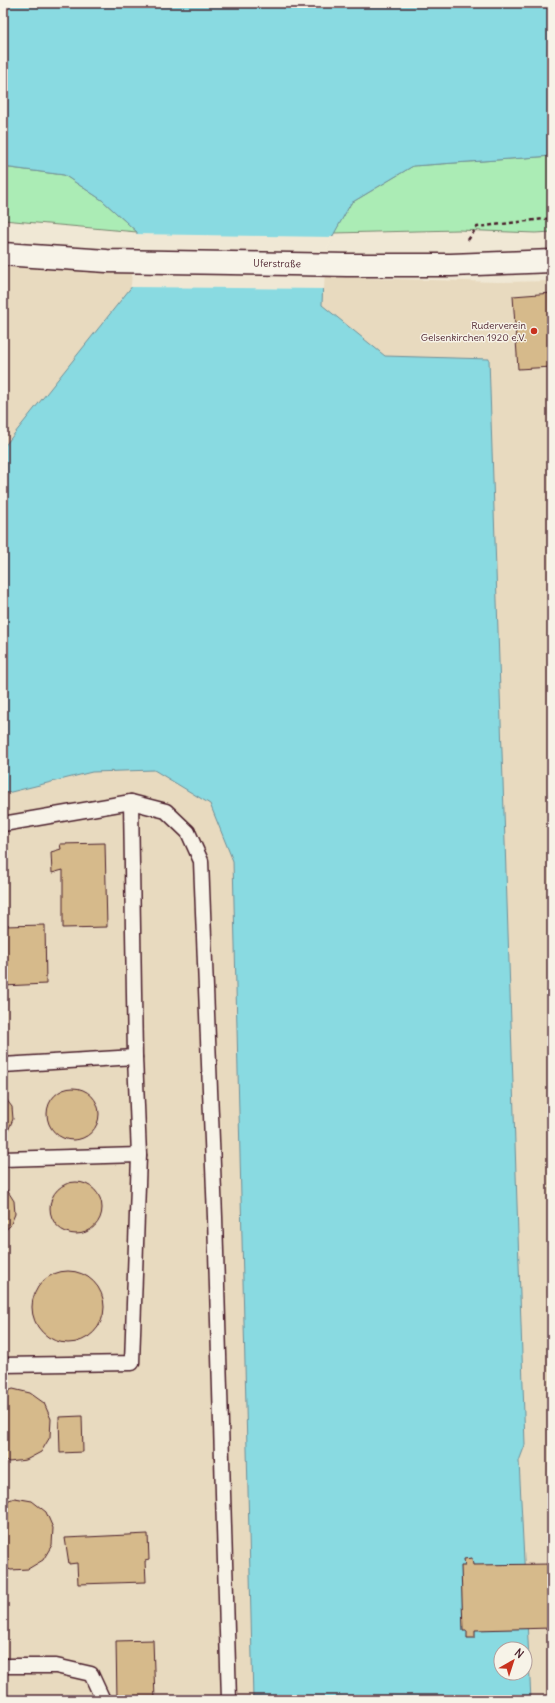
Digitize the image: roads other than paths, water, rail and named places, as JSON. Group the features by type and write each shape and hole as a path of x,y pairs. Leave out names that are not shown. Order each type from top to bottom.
{"main road":[{"name":"Uferstraße","path":"3,254 107,261 451,265 552,261"}],"lane":[{"path":"3,1366 132,1363 139,1155 135,1057 131,802"},
{"path":"3,824 131,802 166,811 188,832 201,861 215,1217 229,1700"},
{"path":"3,1065 135,1057"},
{"path":"3,1159 139,1155"},
{"path":"3,1666 56,1666 91,1674 103,1700"}],"water":[{"path":"3,3 552,3 552,156 413,166 351,203 324,252 322,305 385,356 489,359 525,1445 519,1461 528,1641 493,1641 493,1681 530,1681 531,1700 253,1700 233,861 210,804 154,770 92,772 3,794 3,448 133,285 137,232 102,200 64,175 3,167"}],"place":[{"name":"Ruderverein Gelsenkirchen 1920 e.V.","path":"534,331"}]}
